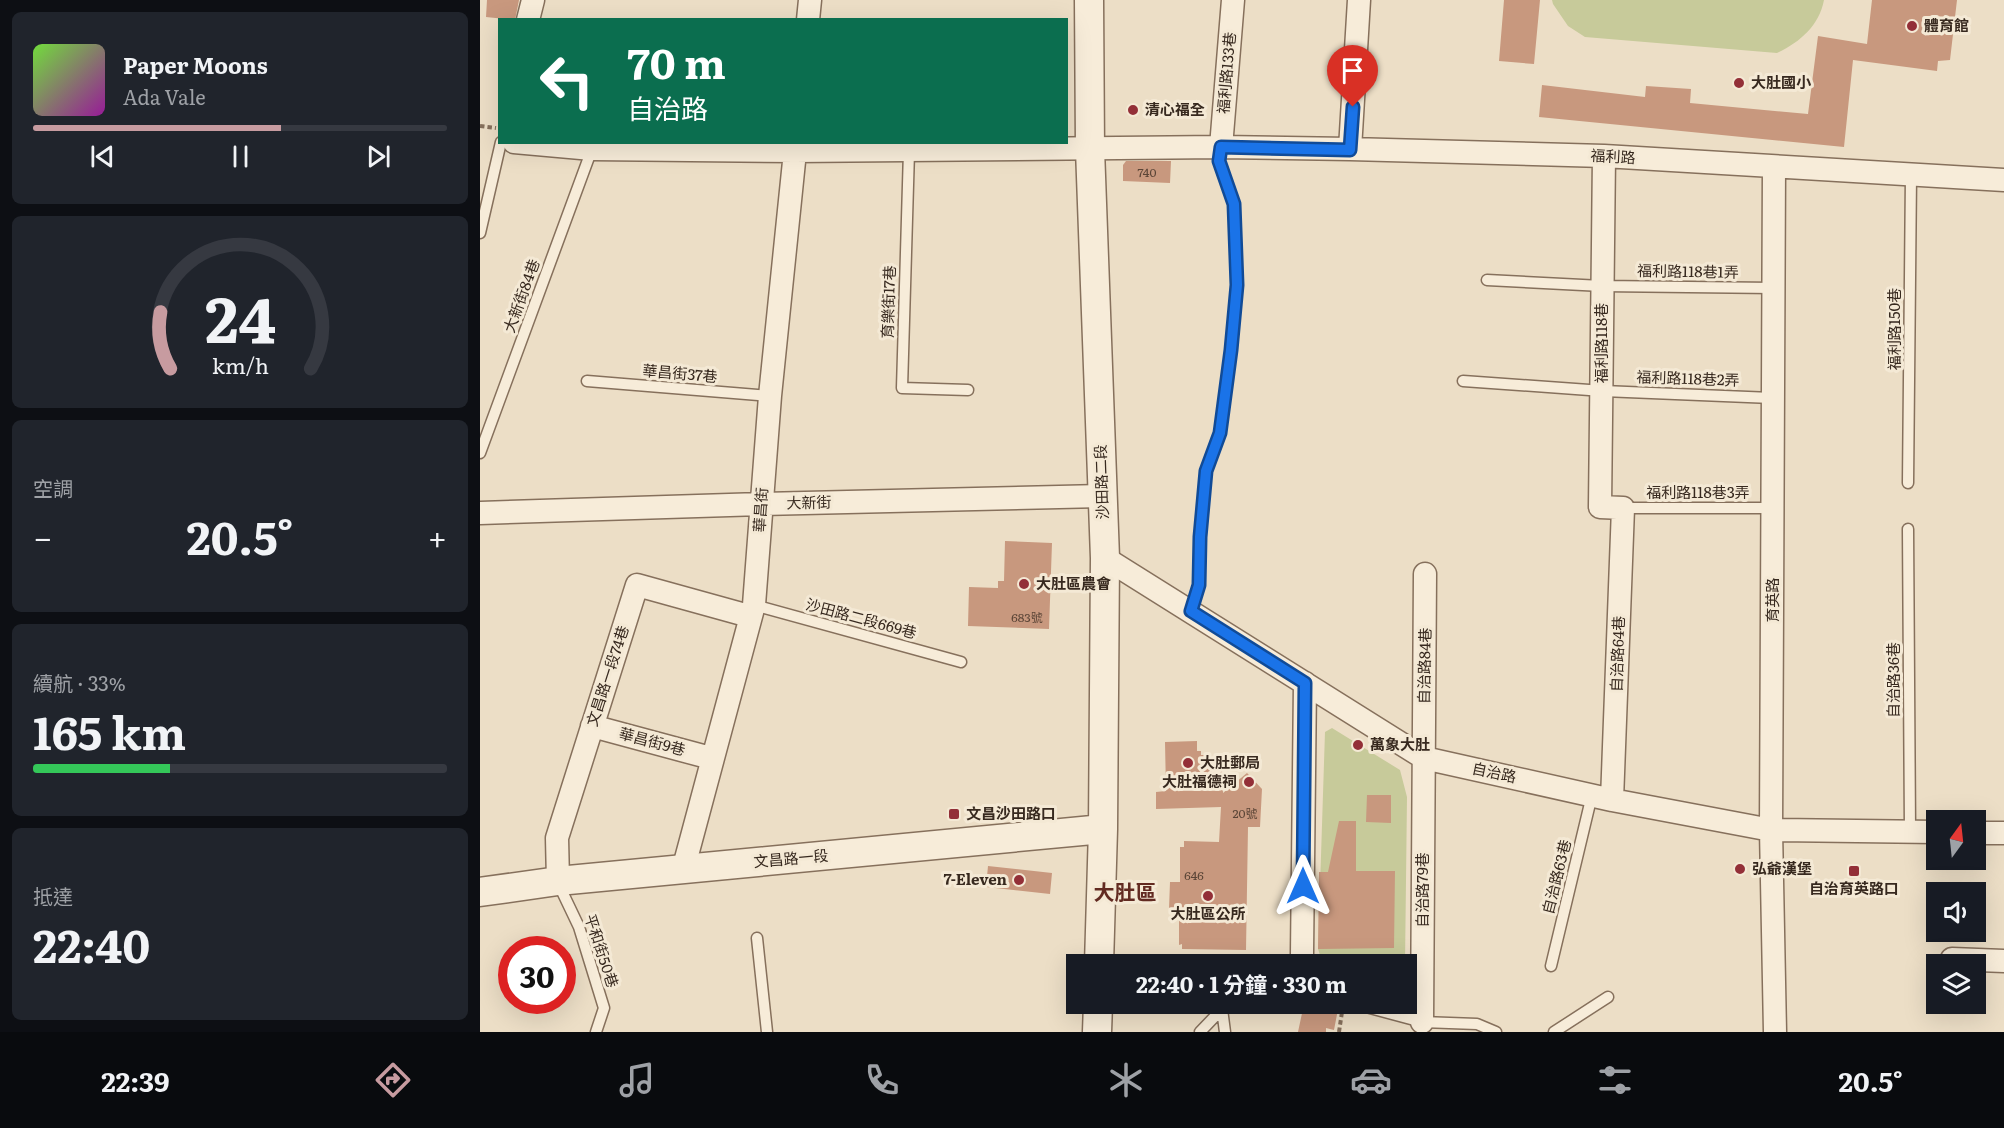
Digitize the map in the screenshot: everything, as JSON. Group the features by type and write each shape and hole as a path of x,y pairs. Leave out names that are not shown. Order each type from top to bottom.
{"street":[{"path":"528,18 533,0"},
{"path":"808,18 810,0"},
{"name":"沙田路二段","path":"1089,0 1090,149 1105,558 1099,954"},
{"name":"福利路133巷","path":"1221,147 1233,0"},
{"path":"1350,150 1359,0"},
{"name":"福利路","path":"536,144 592,149 796,147 909,151 1221,147 1604,156 2004,180"},
{"name":"華昌街","path":"683,870 752,611 770,396 796,147"},
{"name":"福利路118巷","path":"1604,156 1600,507 1623,508"},
{"name":"育英路","path":"1774,167 1771,830 1775,1032"},
{"name":"大新街","path":"480,513 1102,496"},
{"name":"自治路64巷","path":"1602,797 1623,508"},
{"name":"自治路","path":"1105,558 1424,758 1602,797 1771,830 1926,832"},
{"name":"自治路84巷","path":"1424,758 1425,574"},
{"name":"文昌路一段74巷","path":"558,881 557,838 637,585 752,611"},
{"path":"1301,954 1305,683"},
{"name":"華昌街9巷","path":"592,726 711,758"},
{"name":"自治路79巷","path":"1422,1022 1424,758"},
{"name":"文昌路一段","path":"480,892 558,881 1102,830"},
{"path":"1986,833 2004,833"},
{"path":"1986,960 2004,961"},
{"path":"1097,1032 1098,1014"}],"lane":[{"path":"480,232 501,144"},
{"path":"1191,611 1199,585 1200,537 1206,471 1220,433 1237,285 1234,204 1219,161 1221,147"},
{"name":"大新街84巷","path":"480,453 592,149"},
{"name":"育樂街17巷","path":"909,151 902,388 968,390"},
{"name":"福利路150巷","path":"1908,483 1911,176"},
{"name":"福利路118巷1弄","path":"1487,280 1602,286 1774,288"},
{"name":"華昌街37巷","path":"587,381 770,396"},
{"name":"福利路118巷2弄","path":"1463,381 1603,391 1772,398"},
{"name":"福利路118巷3弄","path":"1623,508 1773,508"},
{"name":"自治路36巷","path":"1908,529 1910,831"},
{"name":"沙田路二段669巷","path":"752,611 961,662"},
{"name":"自治路63巷","path":"1551,966 1602,797"},
{"name":"平和街50巷","path":"558,881 579,927 604,1008 596,1032"},
{"path":"756,938 767,1032"},
{"path":"1554,1032 1608,997"},
{"path":"1200,1032 1215,1014"},
{"path":"1223,1014 1225,1032"},
{"path":"1393,1014 1422,1022 1477,1024 1496,1032"}],"path":[{"path":"480,126 498,129"},
{"path":"1339,1032 1342,1014"}],"green space":[{"path":"1552,0 1824,0 1818,18 1807,32 1793,44 1777,53 1585,37 1568,26"},
{"path":"1332,728 1400,770 1407,797 1405,954 1320,954 1325,732"}],"building":[{"path":"487,0 519,0 515,18 486,17"},
{"path":"1504,0 1540,0 1534,64 1499,61"},
{"path":"1872,0 1957,0 1950,60 1938,61 1937,71 1853,60 1844,147 1539,117 1542,85 1645,97 1646,86 1691,89 1690,103 1808,114 1818,36 1867,44"},
{"path":"1126,161 1171,161 1170,183 1123,181 1123,165"},
{"name":"大肚區農會","path":"1005,541 1052,543 1049,629 968,626 969,587 998,588 998,581 1004,581"},
{"path":"1197,741 1197,751 1201,751 1201,755 1211,755 1212,770 1222,770 1223,793 1247,773 1262,789 1260,827 1248,827 1246,950 1182,949 1182,944 1179,945 1179,909 1169,909 1170,882 1180,882 1180,847 1184,847 1184,841 1219,842 1221,807 1156,809 1156,792 1166,791 1165,742"},
{"path":"1367,795 1391,795 1391,823 1366,822"},
{"path":"1339,821 1356,821 1356,871 1395,871 1394,948 1318,949 1319,872 1328,872"},
{"name":"7-Eleven","path":"988,866 1052,873 1050,894 986,887"},
{"path":"1302,1014 1337,1014 1334,1030 1326,1028 1326,1032 1298,1032"}],"place":[{"name":"體育館","path":"1912,26"},
{"name":"大肚國小","path":"1739,83"},
{"name":"清心福全","path":"1133,110"},
{"name":"大肚區農會","path":"1024,584"},
{"name":"萬象大肚","path":"1358,745"},
{"name":"大肚郵局","path":"1188,763"},
{"name":"大肚福德祠","path":"1249,782"},
{"name":"文昌沙田路口","path":"954,814"},
{"name":"弘爺漢堡","path":"1740,869"},
{"name":"自治育英路口","path":"1854,871"},
{"name":"7-Eleven","path":"1019,880"},
{"name":"大肚區公所","path":"1208,896"}],"district":[{"name":"大肚區","path":"1125,893"}],"route":[{"path":"1303,886 1305,683 1191,611 1199,585 1200,537 1206,471 1220,433 1237,285 1234,204 1219,161 1221,147 1350,150 1353,107"}]}
